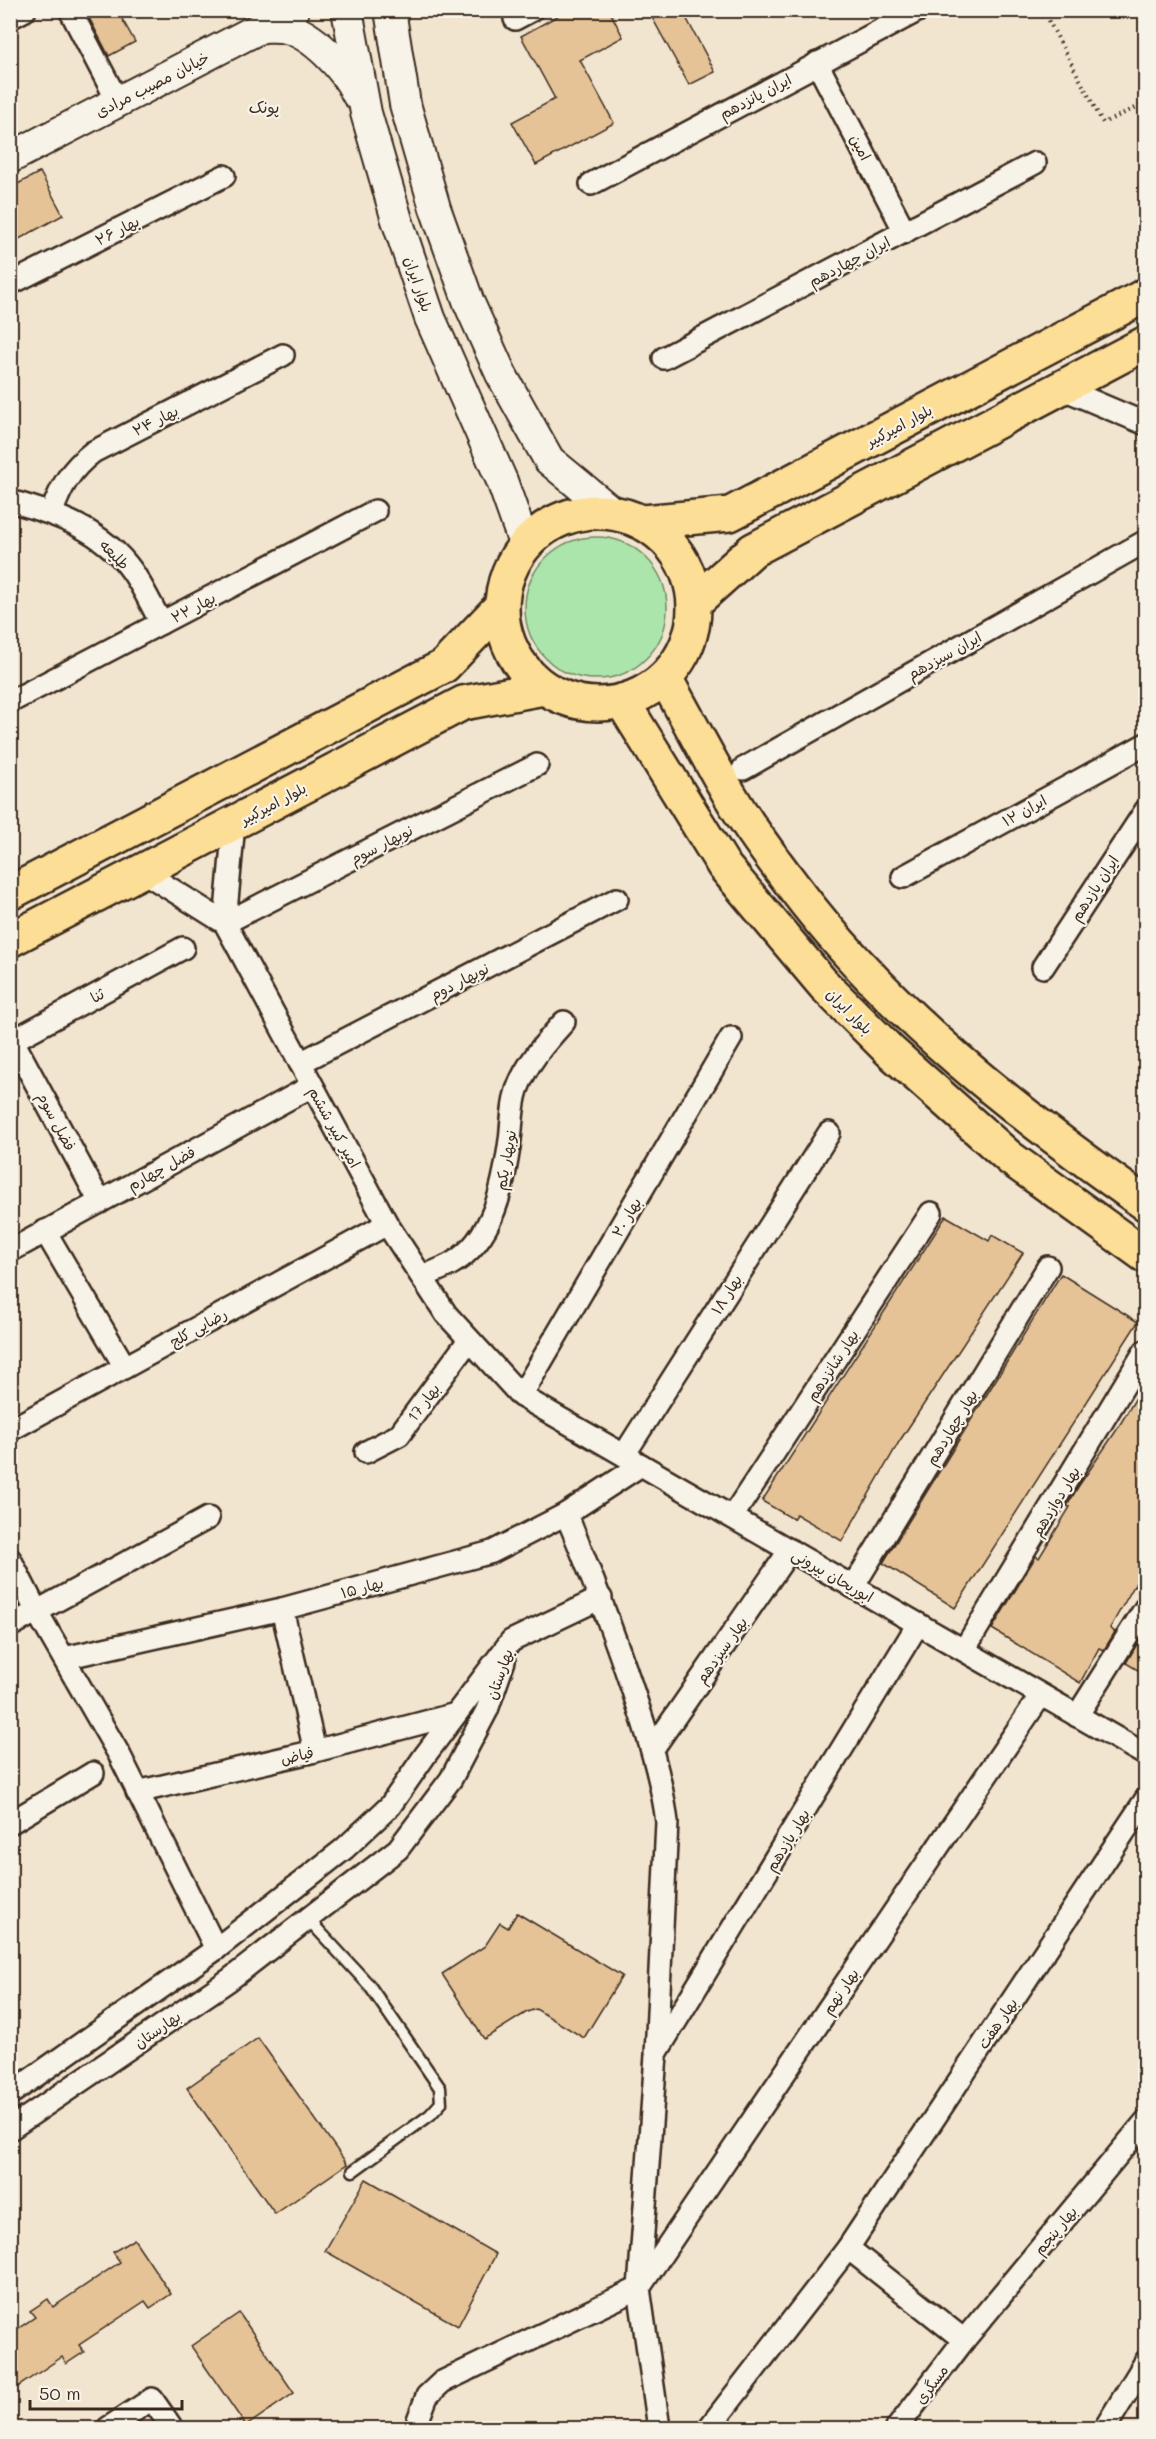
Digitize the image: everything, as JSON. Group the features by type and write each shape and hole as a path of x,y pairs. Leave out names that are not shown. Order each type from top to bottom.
{"main road":[{"name":"خیابان مصیب مرادی","path":"10,158 294,10"},
{"name":"بلوار ایران","path":"347,10 366,113 397,220 430,318 502,481 525,546"},
{"path":"390,10 405,104 435,208 469,303 501,374 549,460 612,512"},
{"path":"262,27 287,28 313,42 336,62 353,86 366,113"},
{"name":"بلوار امیرکبیر","path":"643,522 730,514 1146,295"},
{"path":"695,602 753,550 1146,343"},
{"path":"612,512 643,522 669,542 687,570 695,602 693,630 682,656 665,678 622,702 595,705 569,700 544,688 521,666 506,637 502,605 508,573 525,546 550,525 580,513 612,512"},
{"path":"10,893 444,666 502,605"},
{"path":"665,678 732,799 794,887 855,961 915,1022 1007,1100 1146,1204"},
{"name":"بلوار امیرکبیر","path":"10,940 464,703 544,688"},
{"name":"بلوار ایران","path":"622,702 724,866 824,985 890,1052 1011,1158 1146,1256"}],"street":[{"path":"10,18 25,10"},
{"path":"70,10 118,102"},
{"name":"ایران پانزدهم","path":"591,184 920,10"},
{"name":"امین","path":"817,63 905,232"},
{"name":"ایران چهاردهم","path":"664,358 1035,163"},
{"name":"بهار ۲۶","path":"10,284 224,176"},
{"name":"بهار ۲۴","path":"52,512 58,492 67,476 93,452 283,355"},
{"path":"1059,387 1146,424"},
{"name":"طلیعه","path":"10,501 52,512 101,537 132,570 161,623"},
{"name":"بهار ۲۲","path":"10,702 375,511"},
{"name":"ایران سیزدهم","path":"743,769 1146,542"},
{"name":"ایران ۱۲","path":"903,877 1146,744"},
{"name":"نوبهار سوم","path":"225,923 537,765"},
{"name":"ایران یازدهم","path":"1043,967 1146,810"},
{"path":"225,923 234,823"},
{"name":"امیر کبیر ششم","path":"142,871 225,923 387,1224 446,1314 521,1396"},
{"name":"نوبهار دوم","path":"300,1063 617,900"},
{"name":"ثنا","path":"12,1041 183,948"},
{"name":"نوبهار یکم","path":"422,1278 452,1264 468,1251 486,1228 497,1206 507,1159 517,1090 538,1051 564,1022"},
{"name":"بهار ۲۰","path":"521,1396 731,1038"},
{"name":"فضل سوم","path":"12,1041 100,1202"},
{"name":"فضل چهارم","path":"10,1251 312,1086"},
{"name":"بهار ۱۸","path":"632,1460 829,1133"},
{"name":"بهار شانزدهم","path":"732,1518 931,1213"},
{"name":"رضایی کلج","path":"10,1430 387,1224"},
{"path":"45,1232 125,1367"},
{"name":"بهار چهاردهم","path":"853,1587 1048,1267"},
{"name":"بهار 17","path":"366,1452 399,1435 469,1340"},
{"name":"بهار دوازدهم","path":"964,1650 1146,1351"},
{"name":"ابوریحان بیرونی","path":"521,1396 1146,1755"},
{"name":"بهار ۱۵","path":"64,1658 282,1609 492,1552 566,1514 632,1460"},
{"path":"566,1514 602,1598 652,1750 663,1792 667,1822 656,2055 639,2288 659,2428"},
{"path":"10,1626 208,1518"},
{"name":"بهار سیزدهم","path":"652,1750 790,1550"},
{"path":"10,1559 37,1612 120,1756 216,1949"},
{"path":"511,1641 602,1598"},
{"path":"1077,1716 1146,1607"},
{"path":"282,1609 315,1751"},
{"name":"بهار یازدهم","path":"656,2055 918,1624"},
{"name":"بهارستان","path":"10,2094 216,1949 344,1849 390,1806 511,1641"},
{"name":"بهارستان","path":"10,2129 219,1987 398,1849 451,1779 487,1710 511,1641"},
{"name":"بهار نهم","path":"639,2288 1041,1695"},
{"name":"فیاض","path":"137,1792 315,1751 456,1714"},
{"path":"10,1823 93,1773"},
{"name":"بهار هفت","path":"708,2428 848,2248 1146,1799"},
{"name":"بهار پنجم","path":"964,2340 1146,2121"},
{"path":"848,2248 964,2340"},
{"path":"416,2426 427,2396 442,2382 639,2288"},
{"name":"مسگری","path":"897,2428 964,2340"},
{"path":"1105,2428 1146,2361"},
{"path":"108,2428 152,2398 172,2428"}],"lane":[{"path":"308,1919 369,1985 440,2088 441,2103 430,2115 353,2171"}],"path":[{"path":"1043,10 1102,123 1146,103"}],"green space":[{"path":"596,537 623,542 646,558 662,581 667,608 662,635 646,658 623,674 596,679 569,674 546,658 530,635 525,608 530,581 546,558 569,542"}],"building":[{"path":"85,10 117,10 135,42 109,56"},
{"path":"568,10 609,10 623,37 580,60 614,123 536,165 512,122 555,99 521,36"},
{"path":"648,10 682,10 715,72 689,85"},
{"path":"40,172 63,215 10,244 10,188"},
{"path":"946,1216 989,1241 992,1235 1023,1253 899,1442 842,1541 796,1514 793,1519 762,1501"},
{"path":"1061,1274 1138,1322 955,1608 883,1563"},
{"path":"1146,1381 1146,1565 1110,1628 1115,1632 1104,1650 1099,1648 1080,1683 992,1629 1036,1556 1039,1558 1070,1507 1067,1506 1078,1487"},
{"path":"1137,1644 1146,1649 1146,1675 1126,1663"},
{"path":"517,1913 622,1976 584,2038 536,2009 527,2012 484,2039 442,1974 485,1946 500,1923 508,1928"},
{"path":"258,2038 347,2164 275,2214 187,2088"},
{"path":"366,2179 496,2254 458,2326 325,2251"},
{"path":"134,2239 171,2294 150,2308 145,2301 79,2345 84,2352 66,2364 62,2357 10,2392 10,2334 35,2317 30,2311 48,2299 53,2307 120,2262 113,2252"},
{"path":"239,2313 294,2393 246,2426 191,2346"}],"district":[{"name":"پونک","path":"264,106"}]}
